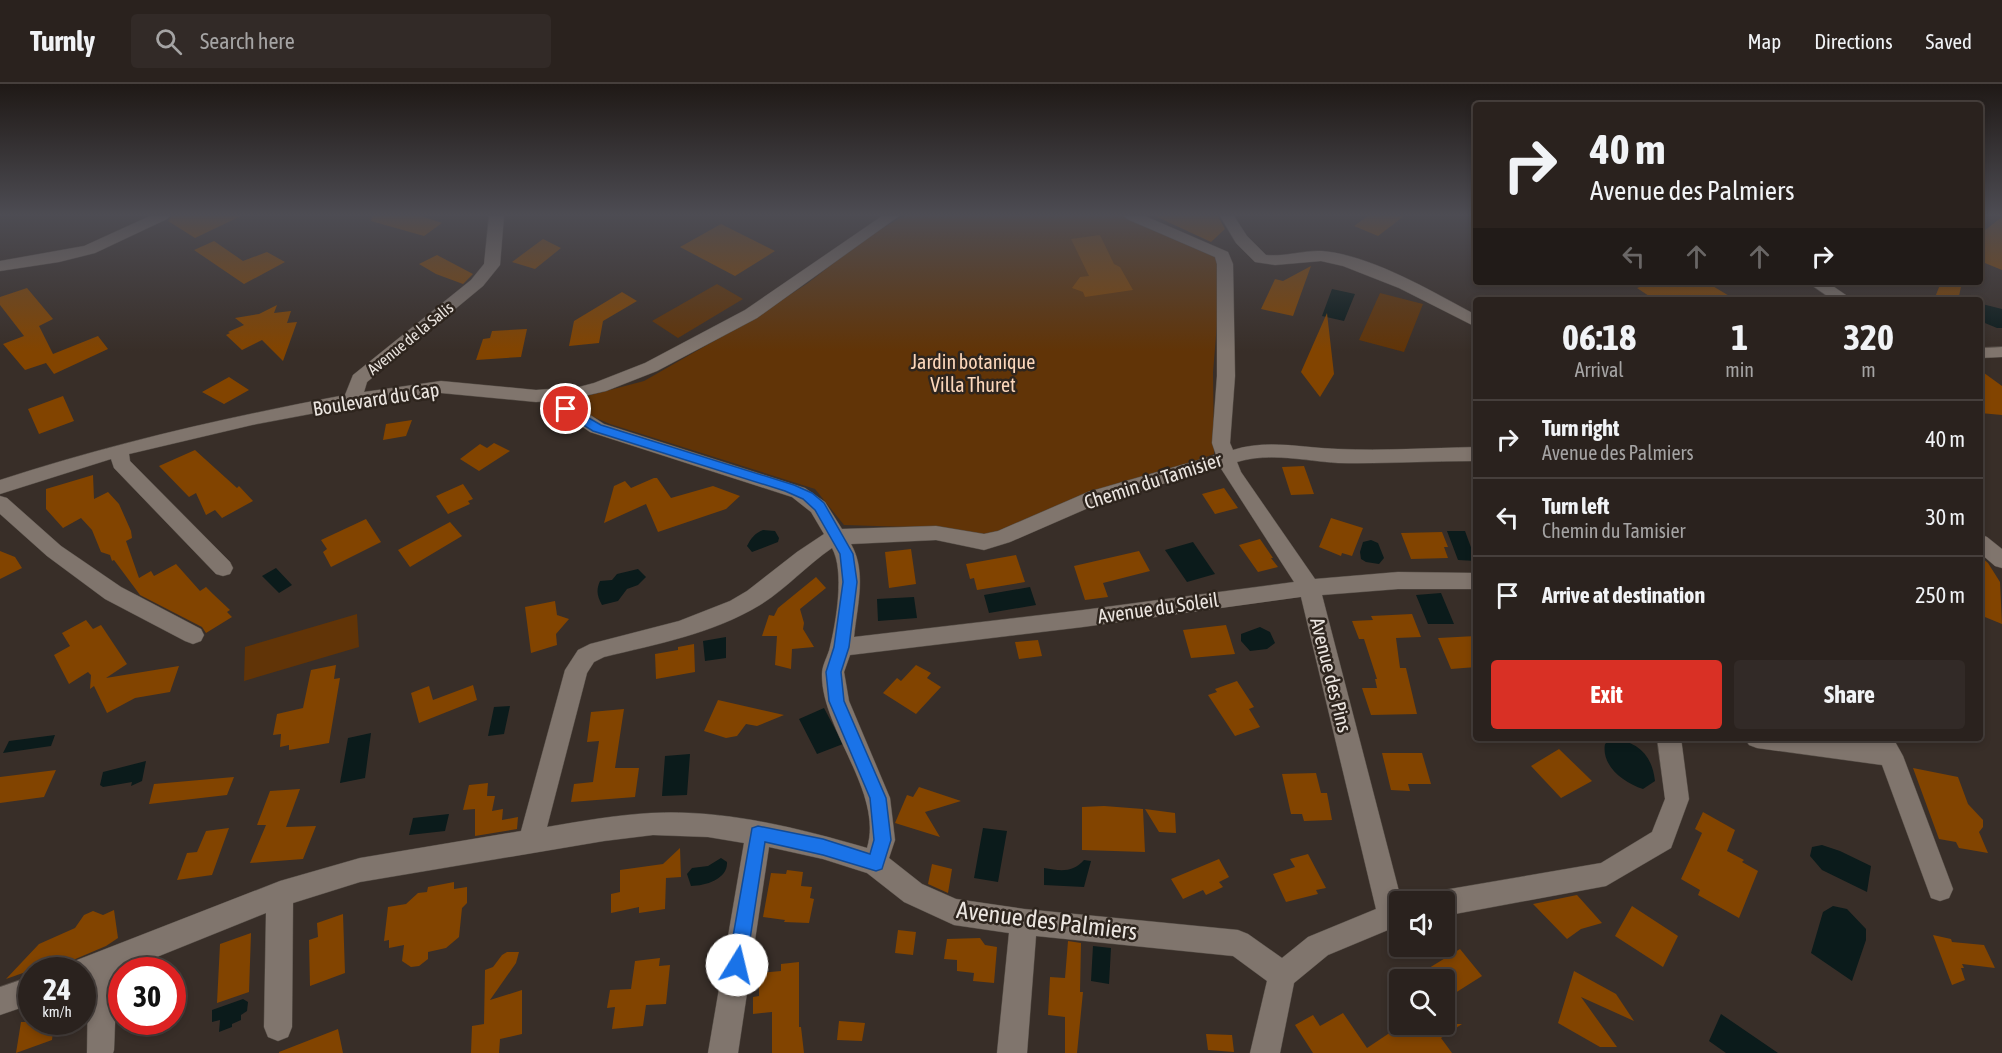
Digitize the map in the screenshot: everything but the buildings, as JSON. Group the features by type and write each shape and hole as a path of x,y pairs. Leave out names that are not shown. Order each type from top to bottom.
{"street":[{"path":"0,266 32,261"},
{"name":"Avenue de la Salis","path":"352,400 359,379 477,284 492,265 492,261"},
{"name":"Boulevard du Cap","path":"0,487 119,451 406,390 441,387 536,396 600,387 651,367 701,342 751,314 827,261"},
{"path":"1224,261 1226,376 1221,443 1225,458"},
{"path":"1342,261 1388,277 1473,320"},
{"path":"1820,285 1840,297"},
{"path":"1983,353 2002,352"},
{"path":"556,395 558,402 566,409 597,428 789,488 807,496 820,506 846,554 850,582 842,647 833,672 837,701 878,798 882,840 876,863"},
{"name":"Chemin du Tamisier","path":"836,537 936,533 984,542 1003,537 1095,498 1251,451 1273,450 1338,456 1473,454"},
{"path":"119,451 121,463 223,568"},
{"name":"Avenue des Pins","path":"1225,458 1232,473 1309,587 1389,891"},
{"path":"0,503 54,550 113,593 193,634"},
{"path":"531,841 576,670 586,657 598,650 716,616 754,597 818,546 836,537"},
{"path":"1983,544 2002,560"},
{"name":"Avenue du Soleil","path":"842,647 1163,609 1309,587 1447,579 1473,581"},
{"path":"1455,901 1606,874 1662,840 1677,798 1669,741"},
{"path":"1800,741 1885,747 1940,889"},
{"name":"Avenue des Palmiers","path":"96,967 196,929 279,894 360,870 604,829 653,824 708,826 758,833 823,847 876,863 914,893 954,912 1024,922 1238,943 1282,975"},
{"path":"723,1053 758,833"},
{"path":"278,1027 279,894"},
{"path":"1264,1053 1282,975 1318,946 1389,916"},
{"path":"1012,1053 1024,922"},
{"path":"0,1001 18,995"},
{"path":"96,1003 100,1050"}],"green space":[{"name":"Jardin botanique Villa Thuret","path":"836,261 1219,261 1222,265 1213,372 1214,454 985,538 940,528 844,525 815,489 610,424 577,410 587,396 644,381 756,317 808,283"},
{"path":"717,284 743,299 678,338 652,321"},
{"path":"1380,293 1423,304 1404,352 1359,340"},
{"path":"357,614 359,647 244,681 245,647"}],"shaded area":[{"path":"1332,289 1355,294 1344,321 1322,316"},
{"path":"1983,304 2002,309 2002,328 1983,322"},
{"path":"763,530 775,531 779,538 778,542 752,552 747,546 754,536"},
{"path":"1447,531 1465,531 1473,553 1473,561 1458,560"},
{"path":"1371,540 1378,543 1384,558 1379,564 1361,559 1360,552 1363,542"},
{"path":"1193,542 1215,574 1187,582 1165,550"},
{"path":"276,568 292,585 279,593 262,576"},
{"path":"638,569 646,577 638,585 627,589 618,601 602,605 598,593 600,581 612,580 617,574"},
{"path":"1030,587 1036,605 989,613 984,595"},
{"path":"1441,593 1454,624 1428,624 1416,595"},
{"path":"914,597 917,618 878,621 877,599"},
{"path":"1260,627 1270,632 1275,643 1267,649 1250,651 1241,641 1241,634"},
{"path":"726,637 726,658 705,661 703,641"},
{"path":"510,706 504,734 488,736 494,707"},
{"path":"824,708 843,744 817,754 799,719"},
{"path":"371,733 365,778 340,783 348,738"},
{"path":"55,735 51,746 3,753 9,741"},
{"path":"1609,741 1624,741 1636,746 1651,763 1655,781 1643,789 1628,783 1610,766 1605,744"},
{"path":"690,754 687,795 662,796 665,756"},
{"path":"146,761 142,781 131,786 132,782 103,787 100,785 103,772"},
{"path":"449,814 445,831 409,835 413,818"},
{"path":"983,828 1007,831 998,882 974,878"},
{"path":"1822,845 1871,866 1867,892 1822,870 1810,856 1812,847"},
{"path":"721,858 727,862 724,873 720,877 703,885 691,886 687,874 692,868 708,866"},
{"path":"1084,860 1091,861 1084,887 1044,885 1044,868 1071,869"},
{"path":"1833,906 1847,909 1866,929 1866,940 1852,981 1811,953 1823,912"},
{"path":"1093,946 1111,948 1109,984 1091,981"},
{"path":"243,999 248,1002 247,1011 241,1015 241,1020 232,1024 232,1027 219,1032 220,1020 212,1022 212,1010"},
{"path":"1721,1014 1778,1053 1726,1053 1709,1041"}],"route":[{"path":"566,409 597,428 789,488 807,496 820,506 846,554 850,582 842,647 833,672 837,701 878,798 882,840 876,863 823,847 758,833 737,965"}]}
